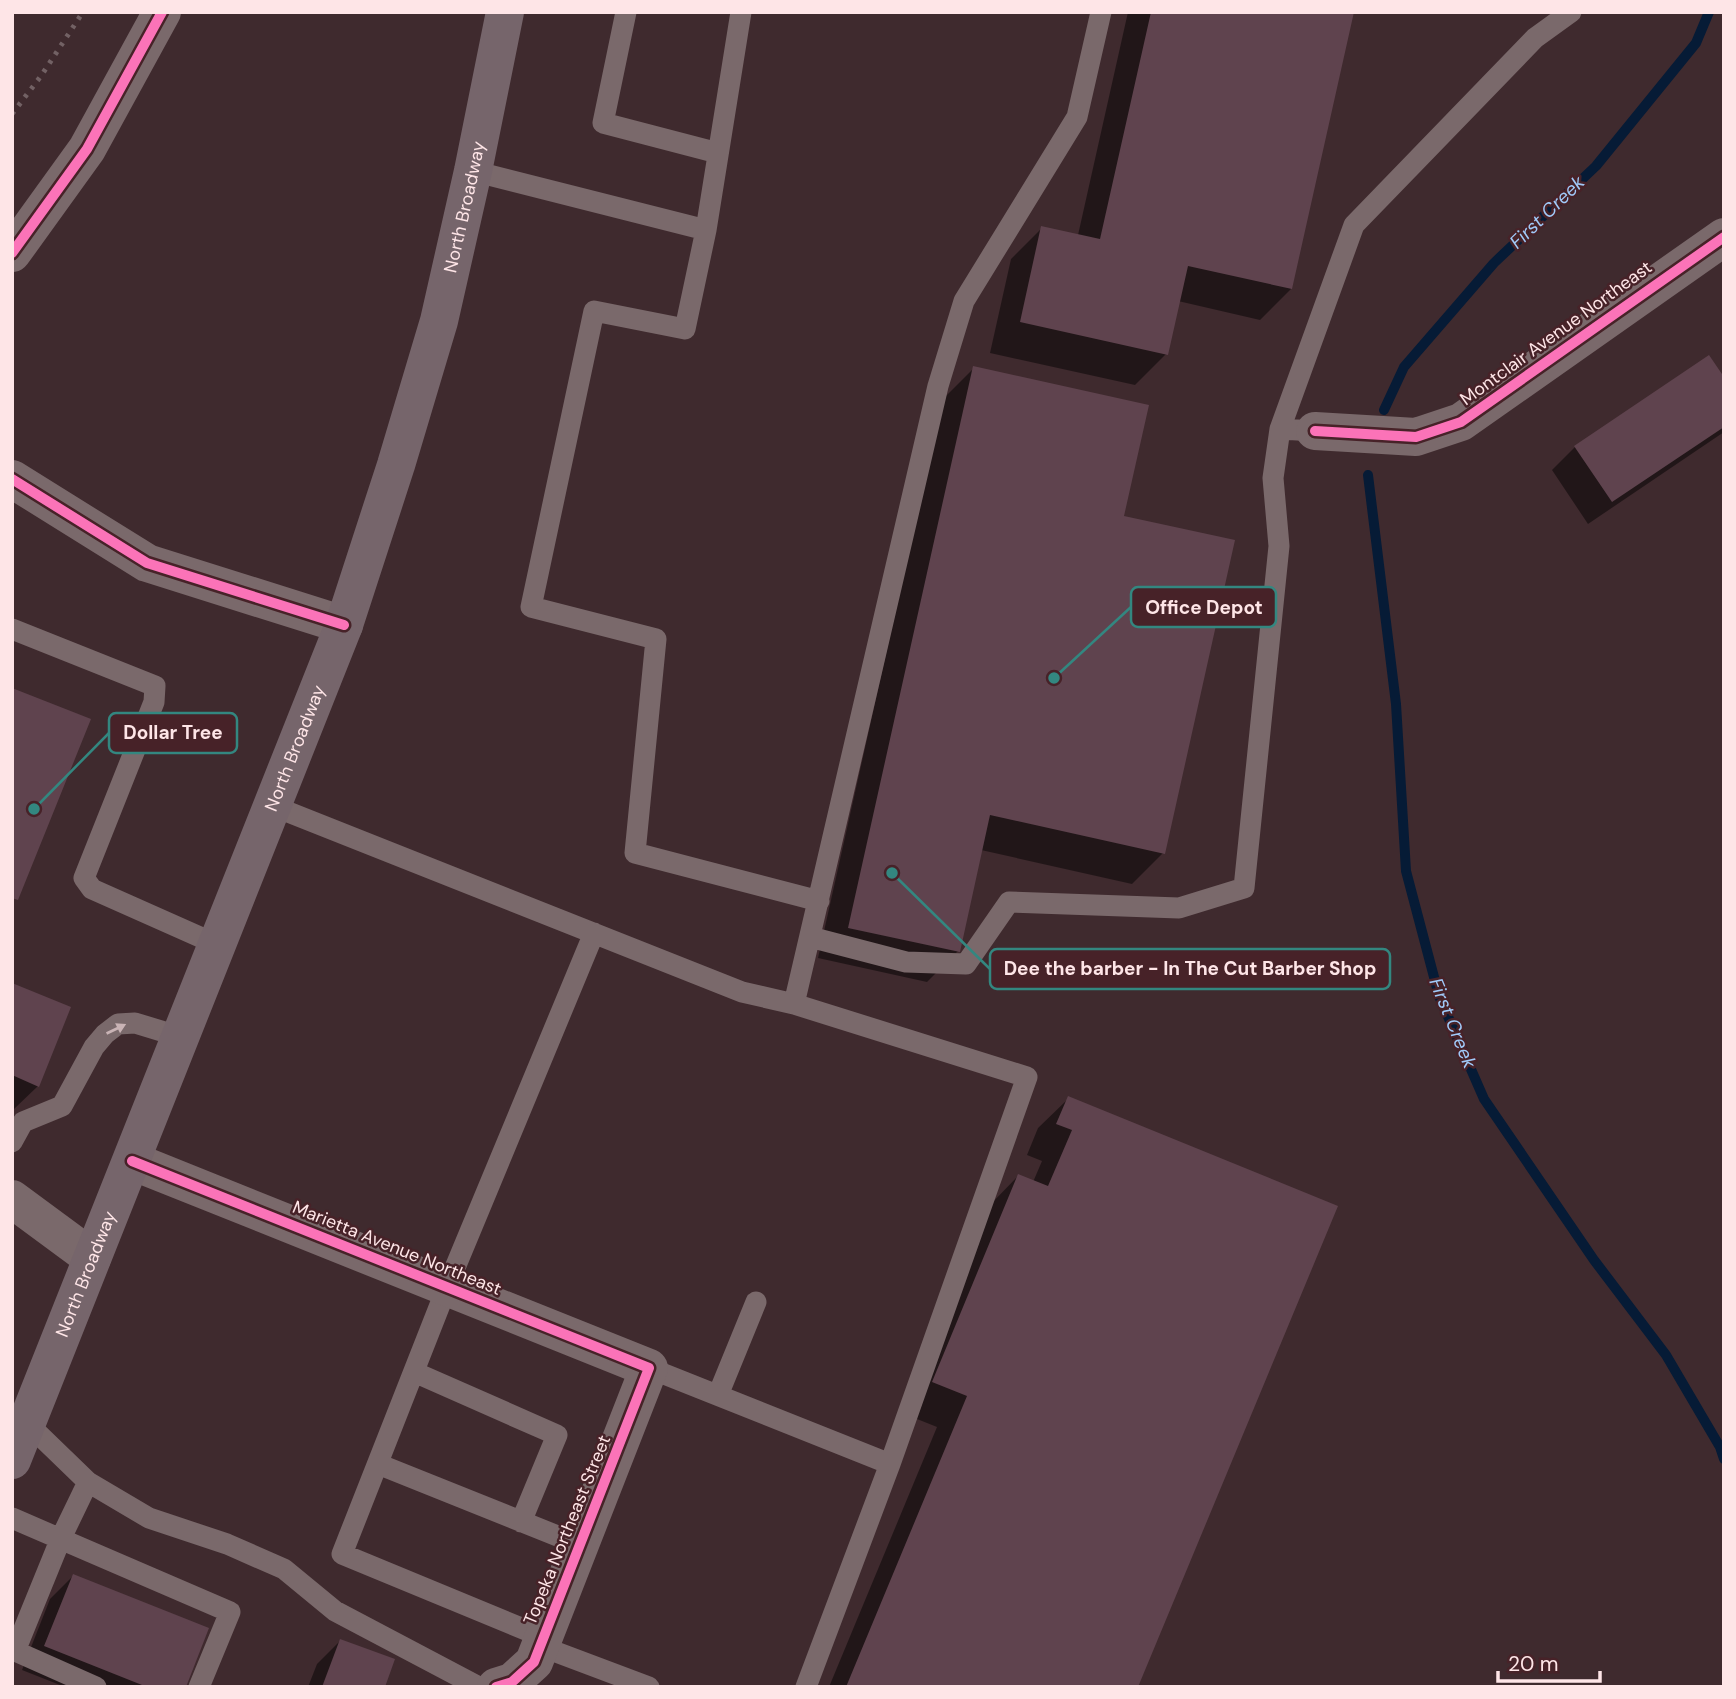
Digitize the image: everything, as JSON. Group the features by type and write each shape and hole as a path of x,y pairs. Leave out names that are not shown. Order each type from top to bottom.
{"main road":[{"name":"North Broadway","path":"12,1460 344,625 439,321 505,12"}],"street":[{"path":"12,253 87,149 162,12"},
{"name":"Montclair Avenue Northeast","path":"1298,430 1416,437 1461,422 1724,237"},
{"path":"12,479 147,563 344,625"},
{"name":"Marietta Avenue Northeast","path":"132,1161 649,1368"},
{"path":"12,1199 92,1258"},
{"name":"Topeka Northeast Street","path":"496,1687 512,1682 534,1662 649,1368"}],"lane":[{"path":"626,12 603,123 718,153"},
{"path":"741,12 706,230 685,329 594,311 531,607 656,639 635,853 819,901"},
{"path":"794,1004 938,386 964,301 1077,117 1101,12"},
{"path":"810,937 906,962 966,964 1009,902 1179,908 1244,888 1279,546 1273,478 1298,430 1354,225 1535,38 1571,12"},
{"path":"473,171 706,230"},
{"path":"12,629 155,686 154,702 84,878 92,889 218,945"},
{"path":"273,806 743,992 794,1004 1027,1077 890,1464 806,1687"},
{"path":"594,933 447,1287 342,1554 649,1687"},
{"path":"12,1142 23,1122 62,1106 94,1047 118,1024 135,1023 181,1037"},
{"path":"718,1395 756,1302"},
{"path":"649,1368 890,1464"},
{"path":"414,1372 557,1435 521,1521"},
{"path":"27,1423 89,1482 149,1518 227,1544 284,1569 335,1611 479,1687"},
{"path":"378,1464 580,1545"},
{"path":"89,1482 61,1538 13,1653 96,1687"},
{"path":"12,1518 230,1612 199,1687"}],"building":[{"path":"1151,12 1354,12 1292,289 1188,266 1168,355 1020,322 1041,226 1100,239"},
{"path":"1709,355 1724,377 1724,427 1612,502 1574,446"},
{"path":"973,366 1149,405 1124,516 1235,540 1165,854 990,815 960,952 848,928"},
{"path":"12,688 91,719 18,900 12,898"},
{"path":"12,983 71,1007 39,1087 12,1075"},
{"path":"1068,1096 1338,1206 1138,1687 846,1687 967,1396 932,1382 1018,1174 1048,1186 1072,1130 1056,1124"},
{"path":"73,1574 209,1628 186,1687 147,1687 44,1646"},
{"path":"340,1639 395,1659 385,1687 322,1687"}],"waterway":[{"name":"First Creek","path":"1384,410 1404,367 1494,263 1596,166 1696,43 1709,12"},
{"name":"First Creek","path":"1368,475 1396,704 1406,871 1439,996 1484,1099 1594,1260 1666,1355 1720,1447 1724,1459"}],"railway":[{"path":"12,114 83,12"}],"cycle path":[{"path":"12,253 87,149 162,12"},
{"path":"1315,431 1416,437 1461,422 1724,237"},
{"path":"12,479 147,563 344,625"},
{"path":"132,1161 649,1368 534,1662 512,1682 496,1687"}],"place":[{"name":"Office Depot","path":"1054,678"},
{"name":"Dollar Tree","path":"34,809"},
{"name":"Dee the barber - In The Cut Barber Shop","path":"892,873"}]}
